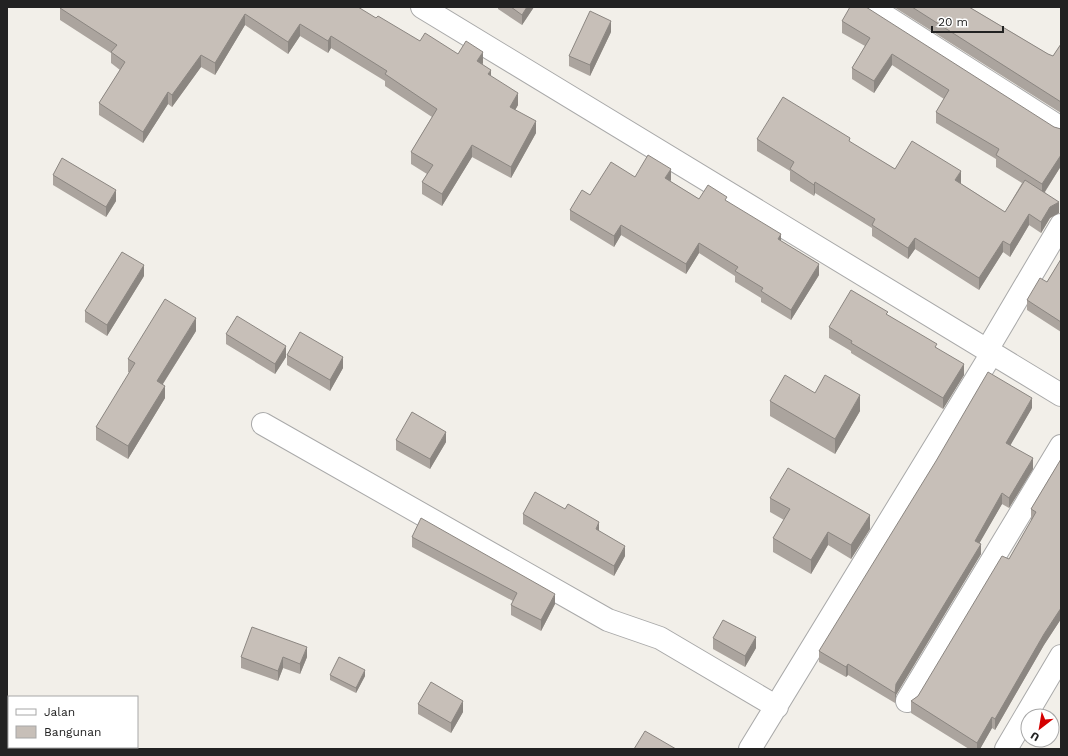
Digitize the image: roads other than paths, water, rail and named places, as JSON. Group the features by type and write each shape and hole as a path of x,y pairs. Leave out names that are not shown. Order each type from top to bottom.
{"street":[{"path":"422,7 1061,395"},
{"path":"871,7 1061,128"},
{"path":"750,749 777,708 990,352 1061,225"},
{"path":"263,424 608,620 660,638 777,708"},
{"path":"907,701 1061,446"},
{"path":"1006,749 1061,656"}]}
